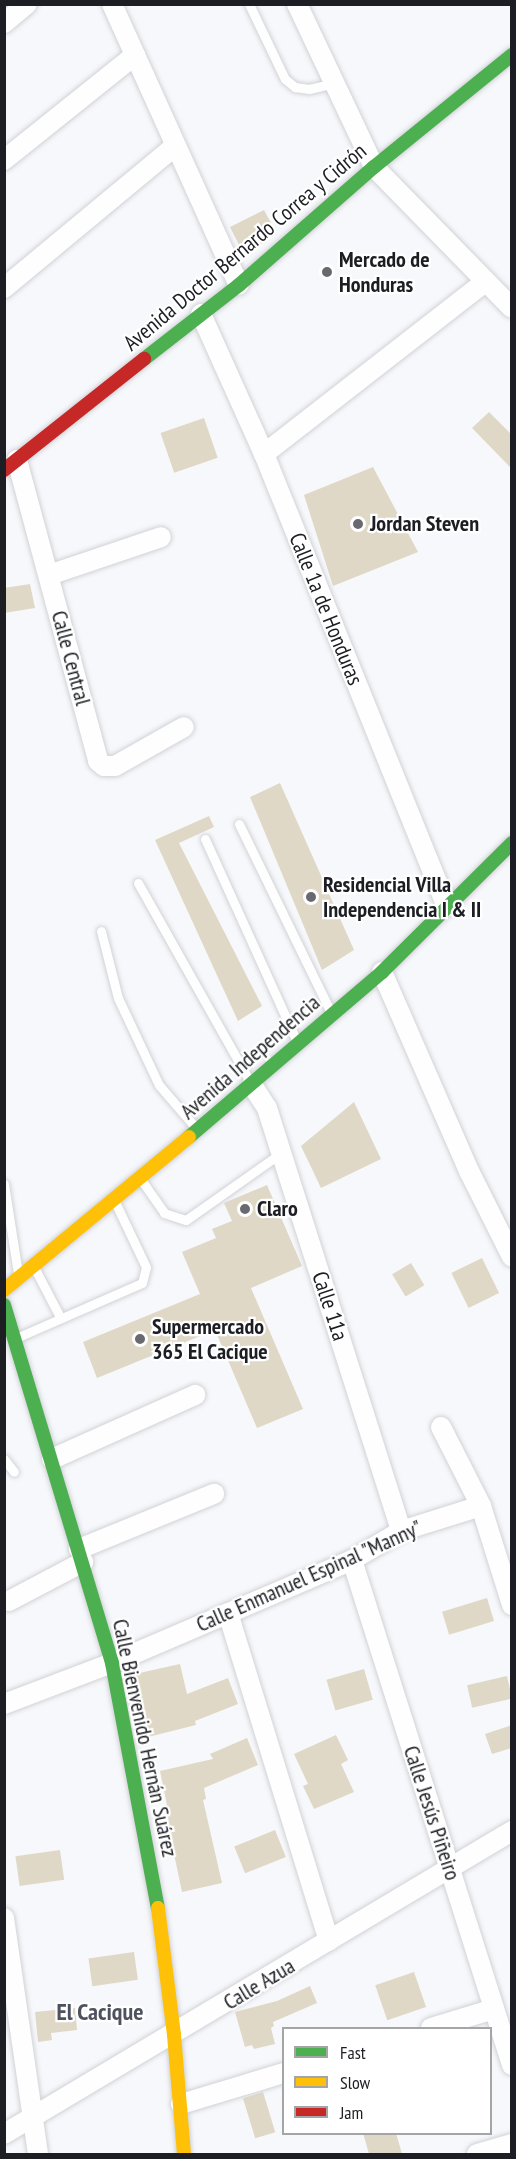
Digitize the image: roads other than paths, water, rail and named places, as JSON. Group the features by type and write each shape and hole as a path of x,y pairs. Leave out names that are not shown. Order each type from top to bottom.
{"street":[{"path":"4,23 27,4"},
{"path":"112,4 238,285"},
{"path":"297,4 374,167 512,308"},
{"path":"4,160 135,55"},
{"name":"Avenida Doctor Bernardo Correa y Cidrón","path":"11,465 238,285 374,167 512,55"},
{"path":"4,288 175,146"},
{"path":"264,454 485,282"},
{"name":"Calle 1a de Honduras","path":"201,314 264,454 447,906"},
{"name":"Calle Central","path":"11,465 49,575 98,761 104,766 115,766 184,727"},
{"path":"49,575 161,537"},
{"name":"Avenida Independencia","path":"4,1290 252,1085 332,1013 382,972 512,843"},
{"path":"382,972 469,1171 512,1257"},
{"name":"Calle 11a","path":"252,1085 267,1108 401,1531"},
{"name":"Calle Bienvenido Hernán Suárez","path":"4,1305 10,1343 52,1459 112,1663 157,1897 174,2035 184,2154"},
{"path":"52,1459 195,1395"},
{"path":"441,1427 481,1506 512,1605"},
{"path":"9,1601 81,1556 214,1494"},
{"name":"Calle Enmanuel Espinal \"Manny\"","path":"4,1704 112,1663 352,1560 401,1531 481,1506"},
{"name":"Calle Jesús Piñeiro","path":"352,1560 512,2065"},
{"path":"228,1612 329,1941"},
{"name":"Calle Azua","path":"4,2134 174,2035 512,1831"},
{"path":"4,1918 39,2154"},
{"path":"433,2027 494,2009"},
{"path":"181,2104 282,2074"},
{"path":"477,2154 512,2144"}],"lane":[{"path":"249,4 285,79 295,87 309,89 335,83"},
{"path":"239,824 332,1013"},
{"path":"205,839 298,1045"},
{"path":"138,883 252,1085"},
{"path":"101,931 118,998 159,1085 198,1130"},
{"path":"140,1179 164,1213 186,1220 282,1153"},
{"path":"4,1184 19,1279"},
{"path":"10,1343 60,1317 142,1283 146,1266 114,1199"},
{"path":"34,1266 60,1317"},
{"path":"4,1459 14,1472"}],"place":[{"name":"Mercado de Honduras","path":"327,272"},
{"name":"Jordan Steven","path":"358,524"},
{"name":"Residencial Villa Independencia I & II","path":"311,897"},
{"name":"Claro","path":"245,1209"},
{"name":"Supermercado 365 El Cacique","path":"140,1339"}],"district":[{"name":"El Cacique","path":"100,2012"}]}
